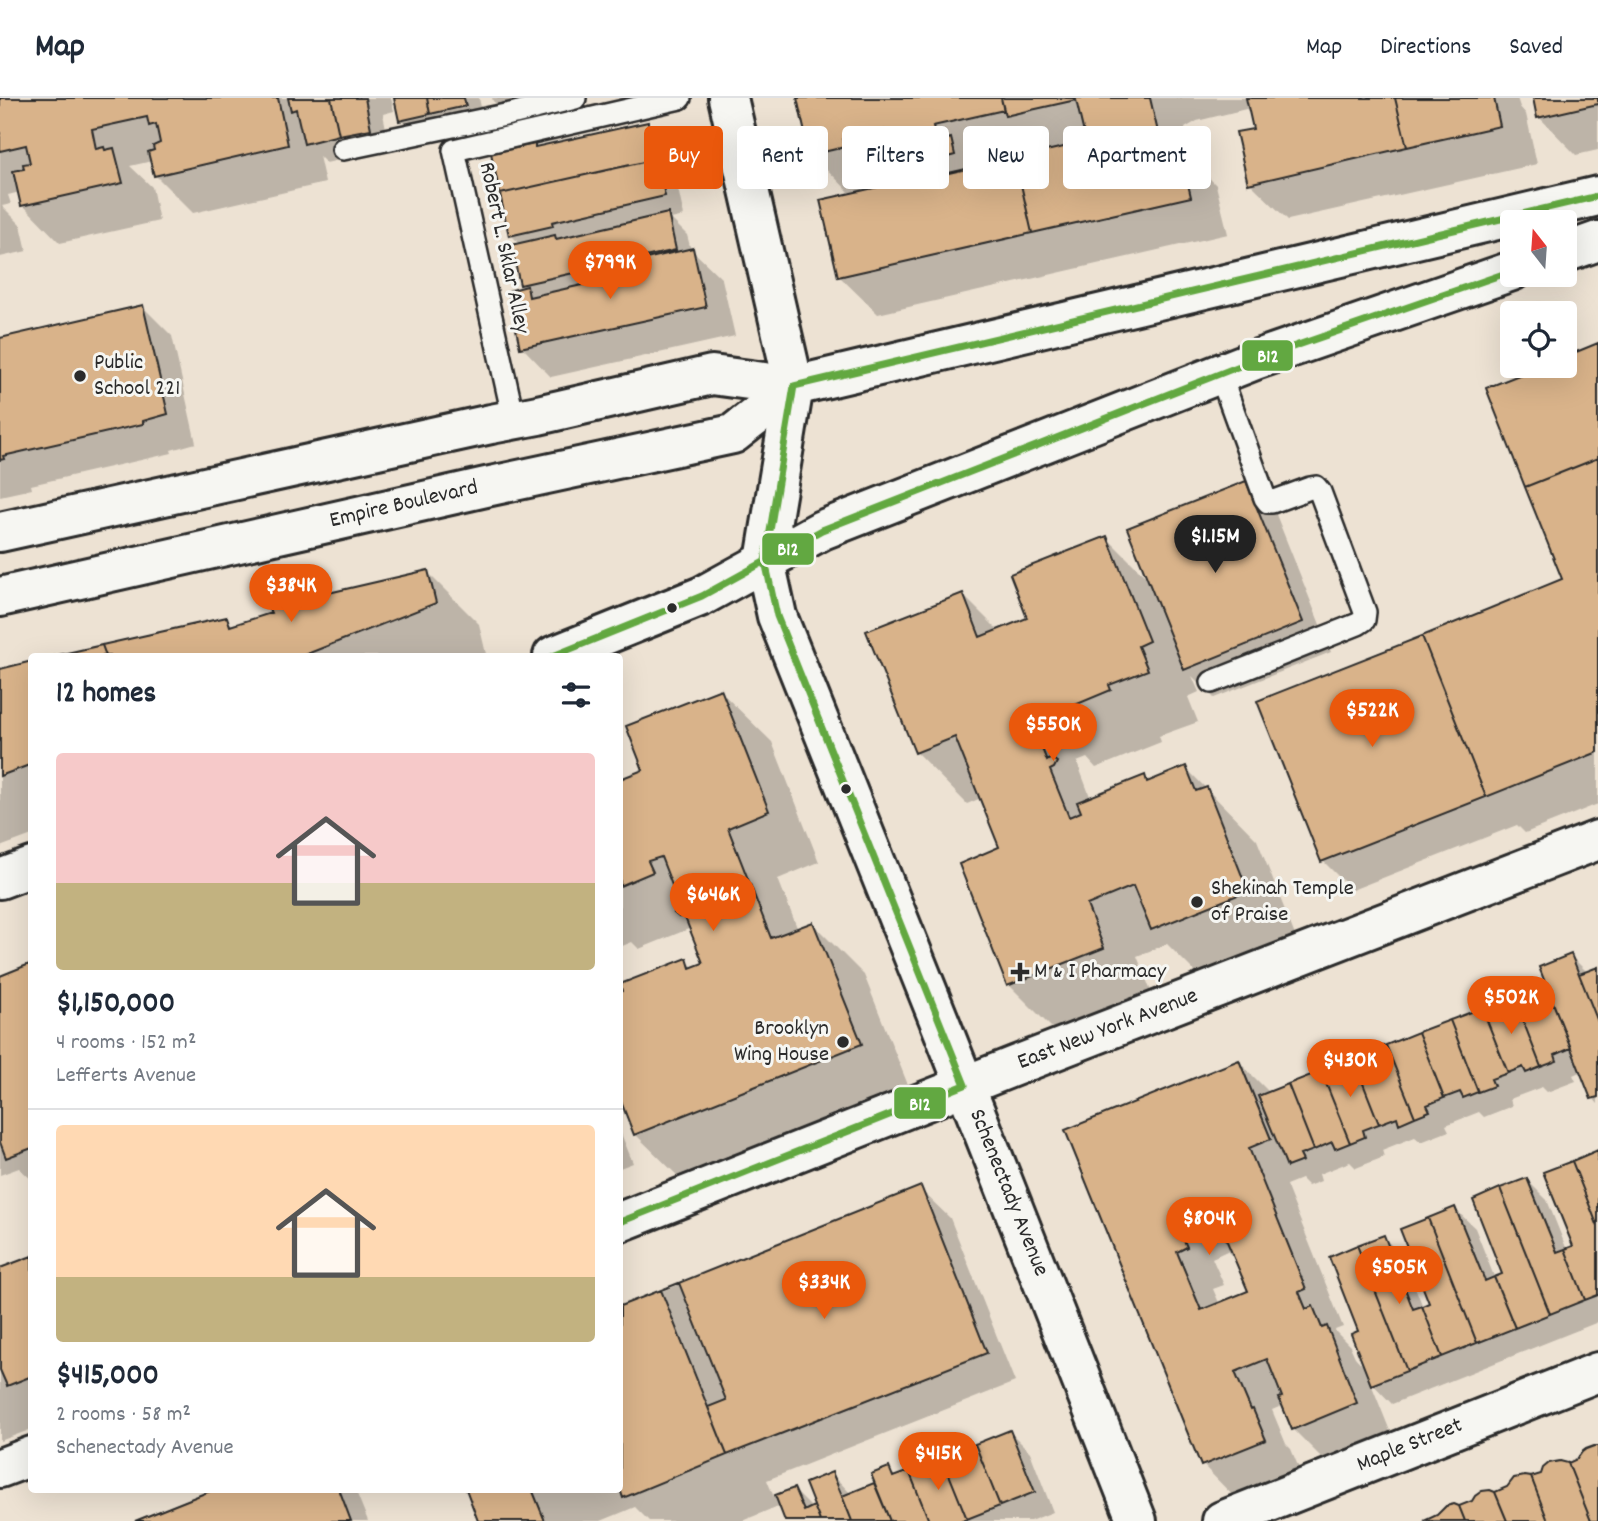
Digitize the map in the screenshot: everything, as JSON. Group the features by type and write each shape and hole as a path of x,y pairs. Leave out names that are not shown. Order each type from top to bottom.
{"main road":[{"name":"Schenectady Avenue","path":"728,98 794,386 765,561 777,617 1137,1521"},
{"name":"Empire Boulevard","path":"0,532 712,375 794,386 1598,196"},
{"path":"1577,248 1598,241"},
{"path":"560,653 702,596 822,530 1255,360 1500,275"},
{"name":"Empire Boulevard","path":"0,597 733,434 794,386"},
{"name":"East New York Avenue","path":"623,1221 1598,840"},
{"path":"0,879 28,868"},
{"name":"Maple Street","path":"1222,1521 1598,1372"},
{"path":"0,1468 28,1458"}],"lane":[{"path":"343,149 575,98"},
{"name":"Robert L. Sklar Alley","path":"514,420 454,150 680,98"},
{"path":"1212,682 1358,624 1364,620 1365,612 1316,487 1272,502 1265,498 1220,374"}],"building":[{"path":"0,98 278,98 288,145 154,176 148,152 160,143 156,124 149,126 147,117 92,129 96,149 114,148 123,183 21,206 13,171 24,169 23,164 30,163 26,145 0,151"},
{"path":"288,98 331,98 339,135 304,144 296,109 291,111"},
{"path":"331,98 365,98 371,129 339,135"},
{"path":"394,98 427,98 430,114 399,121"},
{"path":"427,98 464,98 466,106 430,114"},
{"path":"797,98 1001,98 1004,110 933,126 842,126 842,148 828,151 828,126 803,126"},
{"path":"1001,98 1150,98 1157,126 1082,126 1076,100 1005,116"},
{"path":"1246,98 1395,98 1407,147 1248,184 1236,132 1253,129"},
{"path":"1395,98 1494,98 1500,126 1407,147"},
{"path":"1533,98 1598,98 1598,104 1537,118"},
{"path":"648,122 649,126 644,126 644,162 500,194 491,153 535,144 535,147"},
{"path":"951,138 955,155 949,157 949,139"},
{"path":"1063,147 1063,189 1189,189 1191,197 1032,233 1022,189 1049,189 1049,150"},
{"path":"644,162 644,189 663,189 665,196 552,222 553,226 509,236 500,194"},
{"path":"963,170 963,189 1022,189 1032,233 838,277 820,200 869,189 949,189 949,173"},
{"path":"668,213 676,250 520,285 511,245 555,235 556,239"},
{"path":"693,248 706,307 520,348 508,291 527,286 529,297 635,273 633,262"},
{"name":"Public School 221","path":"143,305 168,414 143,421 143,424 3,456 4,459 0,460 0,338"},
{"path":"1598,343 1598,458 1525,487 1486,388 1511,378 1577,378 1577,352"},
{"path":"1598,458 1598,752 1486,797 1422,636 1562,579 1525,487"},
{"path":"1246,481 1303,622 1184,670 1127,528"},
{"path":"1107,536 1149,641 1138,646 1148,670 1109,685 1111,690 1044,718 1039,706 1027,711 1047,761 1051,758 1057,762 1050,770 1069,817 1081,812 1077,802 1145,775 1147,782 1186,766 1196,791 1207,787 1248,891 1151,930 1133,886 1087,905 1104,948 1007,986 959,864 999,847 955,737 915,753 866,631 963,593 980,637 1027,618 1010,574"},
{"path":"428,570 436,603 310,653 105,653 102,645 227,617 230,626 271,613 268,607"},
{"path":"1422,636 1486,797 1321,862 1257,701"},
{"path":"102,645 105,653 67,653"},
{"path":"28,662 28,766 0,776 0,669"},
{"path":"721,689 769,811 728,828 771,938 813,922 862,1044 634,1135 623,1107 623,983 687,958 690,968 703,963 684,915 679,917 674,913 680,906 661,857 648,861 653,872 623,885 623,778 643,770 626,726"},
{"path":"1571,954 1598,1022 1598,1097 1591,1099 1539,967"},
{"path":"28,965 28,1150 6,1158 0,1142 0,976"},
{"path":"1598,967 1598,1022 1579,974"},
{"path":"1545,983 1571,1048 1555,1055 1557,1061 1541,1067 1513,995"},
{"path":"1513,995 1541,1067 1526,1073 1523,1067 1508,1073 1482,1008"},
{"path":"1482,1008 1508,1073 1491,1079 1494,1086 1478,1092 1450,1020"},
{"path":"1450,1020 1478,1092 1463,1098 1460,1092 1444,1098 1418,1032"},
{"path":"1418,1032 1444,1098 1427,1105 1430,1111 1415,1117 1386,1045"},
{"path":"1386,1045 1415,1117 1399,1124 1397,1117 1379,1124 1353,1058"},
{"path":"1353,1058 1379,1124 1363,1130 1365,1137 1350,1143 1321,1071"},
{"path":"1239,1060 1271,1139 1249,1148 1306,1289 1299,1292 1306,1309 1313,1306 1322,1328 1327,1326 1357,1403 1292,1430 1267,1359 1235,1372 1266,1440 1201,1466 1065,1130","holes":["1199,1210 1211,1237 1223,1232 1248,1291 1201,1310 1177,1252 1187,1247 1175,1220"]},
{"path":"1321,1071 1350,1143 1335,1149 1332,1142 1314,1150 1288,1084"},
{"path":"1288,1084 1314,1150 1300,1155 1303,1161 1287,1167 1258,1096"},
{"path":"1598,1150 1598,1227 1572,1161"},
{"path":"1572,1161 1598,1227 1598,1295 1585,1300 1565,1249 1573,1246 1543,1172"},
{"path":"1527,1178 1557,1252 1565,1249 1585,1300 1550,1314 1500,1188"},
{"path":"921,1186 987,1353 727,1455 661,1290"},
{"path":"1500,1188 1550,1314 1515,1328 1494,1277 1502,1274 1473,1200"},
{"path":"1455,1207 1485,1281 1494,1277 1515,1328 1477,1343 1428,1218"},
{"path":"1428,1218 1477,1343 1442,1357 1422,1306 1429,1303 1400,1229"},
{"path":"1384,1235 1413,1309 1422,1306 1442,1357 1407,1371 1357,1245"},
{"path":"1357,1245 1407,1371 1371,1385 1351,1334 1358,1331 1329,1257"},
{"path":"28,1258 28,1378 7,1386 0,1370 0,1268"},
{"path":"679,1283 726,1400 708,1407 727,1455 623,1498 621,1493 623,1305"},
{"path":"1010,1430 1035,1492 1000,1506 975,1444"},
{"path":"975,1444 1000,1506 967,1519 942,1457"},
{"path":"1598,1446 1598,1521 1591,1521 1568,1463"},
{"path":"942,1457 967,1519 962,1521 929,1521 909,1471"},
{"path":"1549,1463 1568,1463 1591,1521 1548,1521 1531,1477 1541,1474"},
{"path":"889,1467 893,1477 909,1471 929,1521 890,1521 871,1474"},
{"path":"832,1472 852,1521 820,1521 805,1483"},
{"path":"1531,1477 1548,1521 1507,1521 1495,1492 1507,1487 1514,1478"},
{"path":"874,1483 890,1521 852,1521 842,1496"},
{"path":"794,1488 804,1511 814,1506 820,1521 785,1521 775,1495"},
{"path":"1482,1491 1495,1492 1507,1521 1465,1521 1459,1506 1472,1501"},
{"path":"205,1493 340,1493 351,1521 135,1521"},
{"path":"468,1493 534,1493 545,1521 478,1521"},
{"path":"1446,1506 1459,1506 1465,1521 1424,1521 1437,1515"}],"transit line":[{"name":"B12","path":"623,1221 965,1085 777,616 765,561 794,386 1598,196"},
{"name":"B12","path":"560,653 702,596 822,530 1255,360 1500,275"}],"place":[{"name":"Public School 221","path":"80,376"},
{"name":"Shekinah Temple of Praise","path":"1197,902"},
{"name":"M & I Pharmacy","path":"1020,972"},
{"name":"Brooklyn Wing House","path":"843,1042"}]}
